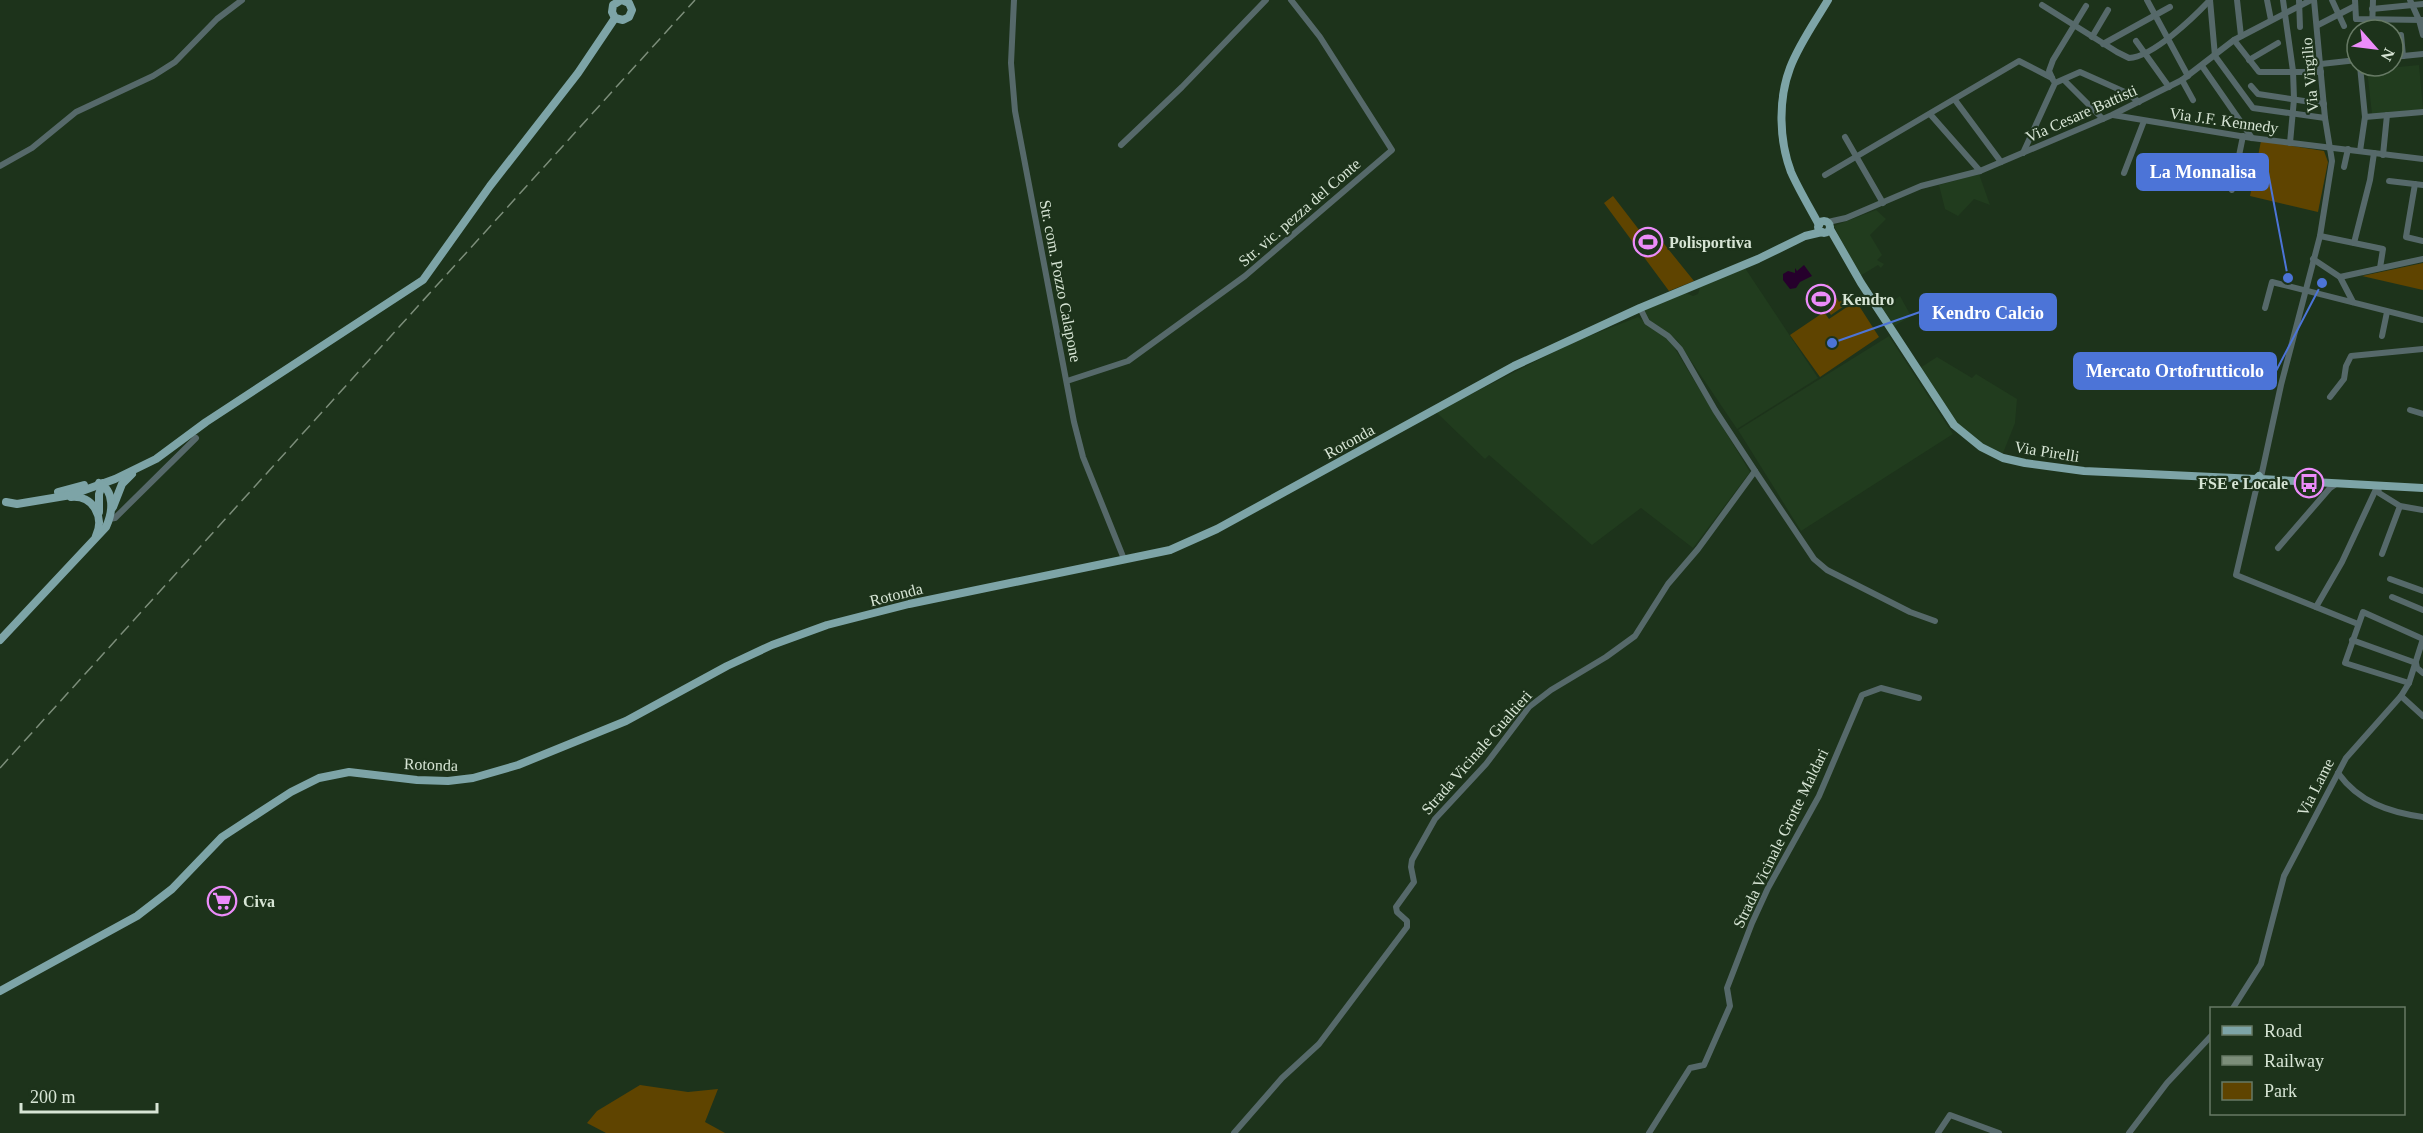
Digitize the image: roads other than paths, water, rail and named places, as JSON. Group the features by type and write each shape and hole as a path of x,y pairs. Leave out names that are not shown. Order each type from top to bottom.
{"main road":[{"name":"Via Pirelli","path":"1828,0 1790,66 1782,106 1782,130 1786,156 1808,202 1954,425 1981,447 2003,458 2084,471 2423,488"},
{"path":"623,1 632,10 629,17 623,20 615,18 612,9 623,1"},
{"path":"3,502 62,492 108,476 143,460 206,422 423,280 490,186 578,73 615,18"},
{"name":"Rotonda","path":"0,991 137,916 172,889 222,837 291,792 319,778 349,772 417,780 448,781 473,778 518,765 616,725 727,666 772,645 827,625 909,604 1170,550 1216,530 1514,366 1640,308 1758,259 1825,227"},
{"path":"0,640 94,540 110,517 118,491 125,479 195,435 206,422"},
{"path":"17,504 70,495 102,484 156,459 195,435"},
{"path":"94,540 99,527 99,494 102,484 133,468 143,460"},
{"path":"62,492 102,484 109,491 110,517"},
{"path":"3,502 17,504 53,501 75,496 90,502 99,516"}],"street":[{"path":"0,166 32,148 76,112 168,67 217,19 242,0"},
{"name":"Str. com. Pozzo Calapone","path":"1014,0 1011,63 1015,111 1074,422 1083,457 1124,559"},
{"path":"1121,146 1266,0"},
{"name":"Str. vic. pezza del Conte","path":"1067,381 1128,362 1245,276 1392,150 1320,37 1291,0"},
{"path":"2146,0 2168,38 2193,100"},
{"path":"2042,5 2129,58 2143,53 2168,38 2183,27 2210,0"},
{"path":"2210,0 2216,56 2253,108 2325,118"},
{"path":"2237,0 2241,36"},
{"path":"2267,0 2271,20"},
{"path":"2283,0 2293,71 2294,99 2290,143"},
{"name":"Via Cesare Battisti","path":"1825,227 1921,186 1980,171 2112,115 2185,78 2234,40 2299,3 2312,0"},
{"name":"Via Virgilio","path":"2312,0 2318,25 2325,118 2332,147 2332,160 2320,236 2281,385 2236,575 2316,607"},
{"path":"2332,0 2344,26"},
{"path":"2373,0 2373,18"},
{"path":"2372,9 2411,2 2423,4"},
{"path":"2411,2 2421,20 2423,35"},
{"path":"2299,3 2300,27"},
{"path":"2318,25 2355,3 2356,18"},
{"path":"2023,154 2054,81 2049,71 2053,60 2086,6"},
{"path":"2103,44 2170,7"},
{"path":"2092,37 2108,10"},
{"path":"2405,20 2421,20"},
{"path":"2234,40 2259,72 2321,72"},
{"path":"2136,41 2169,87"},
{"path":"2249,60 2278,43"},
{"path":"2405,56 2423,54"},
{"path":"2321,64 2345,61"},
{"path":"1825,175 1858,158 2019,62 2054,81 2064,80 2080,72 2127,93 2139,102"},
{"path":"2202,66 2252,138"},
{"path":"2360,151 2365,117 2361,78"},
{"path":"2064,80 2103,119"},
{"path":"2251,86 2258,94 2324,104"},
{"path":"1955,100 2001,162"},
{"path":"2365,117 2423,112"},
{"path":"1930,114 1980,171"},
{"name":"Via J.F. Kennedy","path":"2112,115 2252,138 2423,159"},
{"path":"2383,154 2387,115"},
{"path":"2124,173 2144,121"},
{"path":"2232,190 2243,136"},
{"path":"1845,137 1883,203"},
{"path":"2344,167 2348,149"},
{"path":"2354,243 2370,180 2374,153"},
{"path":"2390,181 2423,185"},
{"path":"2415,184 2406,237 2423,241"},
{"path":"2320,236 2383,249 2380,268"},
{"path":"2313,259 2340,277 2353,302"},
{"path":"2340,277 2423,259"},
{"path":"2265,308 2272,282 2423,320"},
{"path":"1640,308 1647,322 1668,336 1680,349 1715,410 1814,559 1827,570 1910,612 1935,621"},
{"path":"2382,336 2387,312"},
{"path":"2330,397 2344,379 2346,366 2351,356 2423,349"},
{"path":"2410,410 2423,414"},
{"path":"110,517 115,518 195,435"},
{"name":"Strada Vicinale Gualtieri","path":"1234,1133 1282,1078 1319,1044 1407,927 1407,921 1397,912 1396,907 1414,882 1412,860 1435,819 1486,764 1529,707 1551,690 1606,657 1635,636 1668,584 1698,549 1755,471"},
{"path":"2278,548 2336,484"},
{"path":"2378,487 2379,493 2400,506 2423,510"},
{"path":"2358,624 2316,607 2342,562 2378,487"},
{"path":"2382,554 2400,506"},
{"path":"2390,579 2423,591"},
{"path":"2392,597 2423,610"},
{"path":"2409,683 2345,663 2352,640 2363,612 2423,639"},
{"name":"Via Lame","path":"2234,1007 2261,964 2284,876 2346,758 2401,696 2409,683 2423,639"},
{"path":"2352,640 2416,663 2417,668 2423,672"},
{"name":"Strada Vicinale Grotte Maldari","path":"1649,1133 1690,1068 1704,1065 1730,1005 1727,988 1752,923 1768,888 1819,796 1862,695 1881,688 1919,698"},
{"path":"2401,696 2423,716"},
{"path":"2338,773 2350,789 2367,801 2402,813 2423,817"},
{"path":"2129,1133 2167,1083 2210,1036"},
{"path":"1938,1133 1950,1115 1999,1133"}],"railway":[{"path":"0,768 695,0"}],"place":[{"name":"Polisportiva","path":"1648,242"},
{"name":"La Monnalisa","path":"2288,278"},
{"name":"Mercato Ortofrutticolo","path":"2322,283"},
{"name":"Kendro","path":"1821,299"},
{"name":"Kendro Calcio","path":"1832,343"},
{"name":"FSE e Locale","path":"2309,483"},
{"name":"Civa","path":"222,901"}]}
